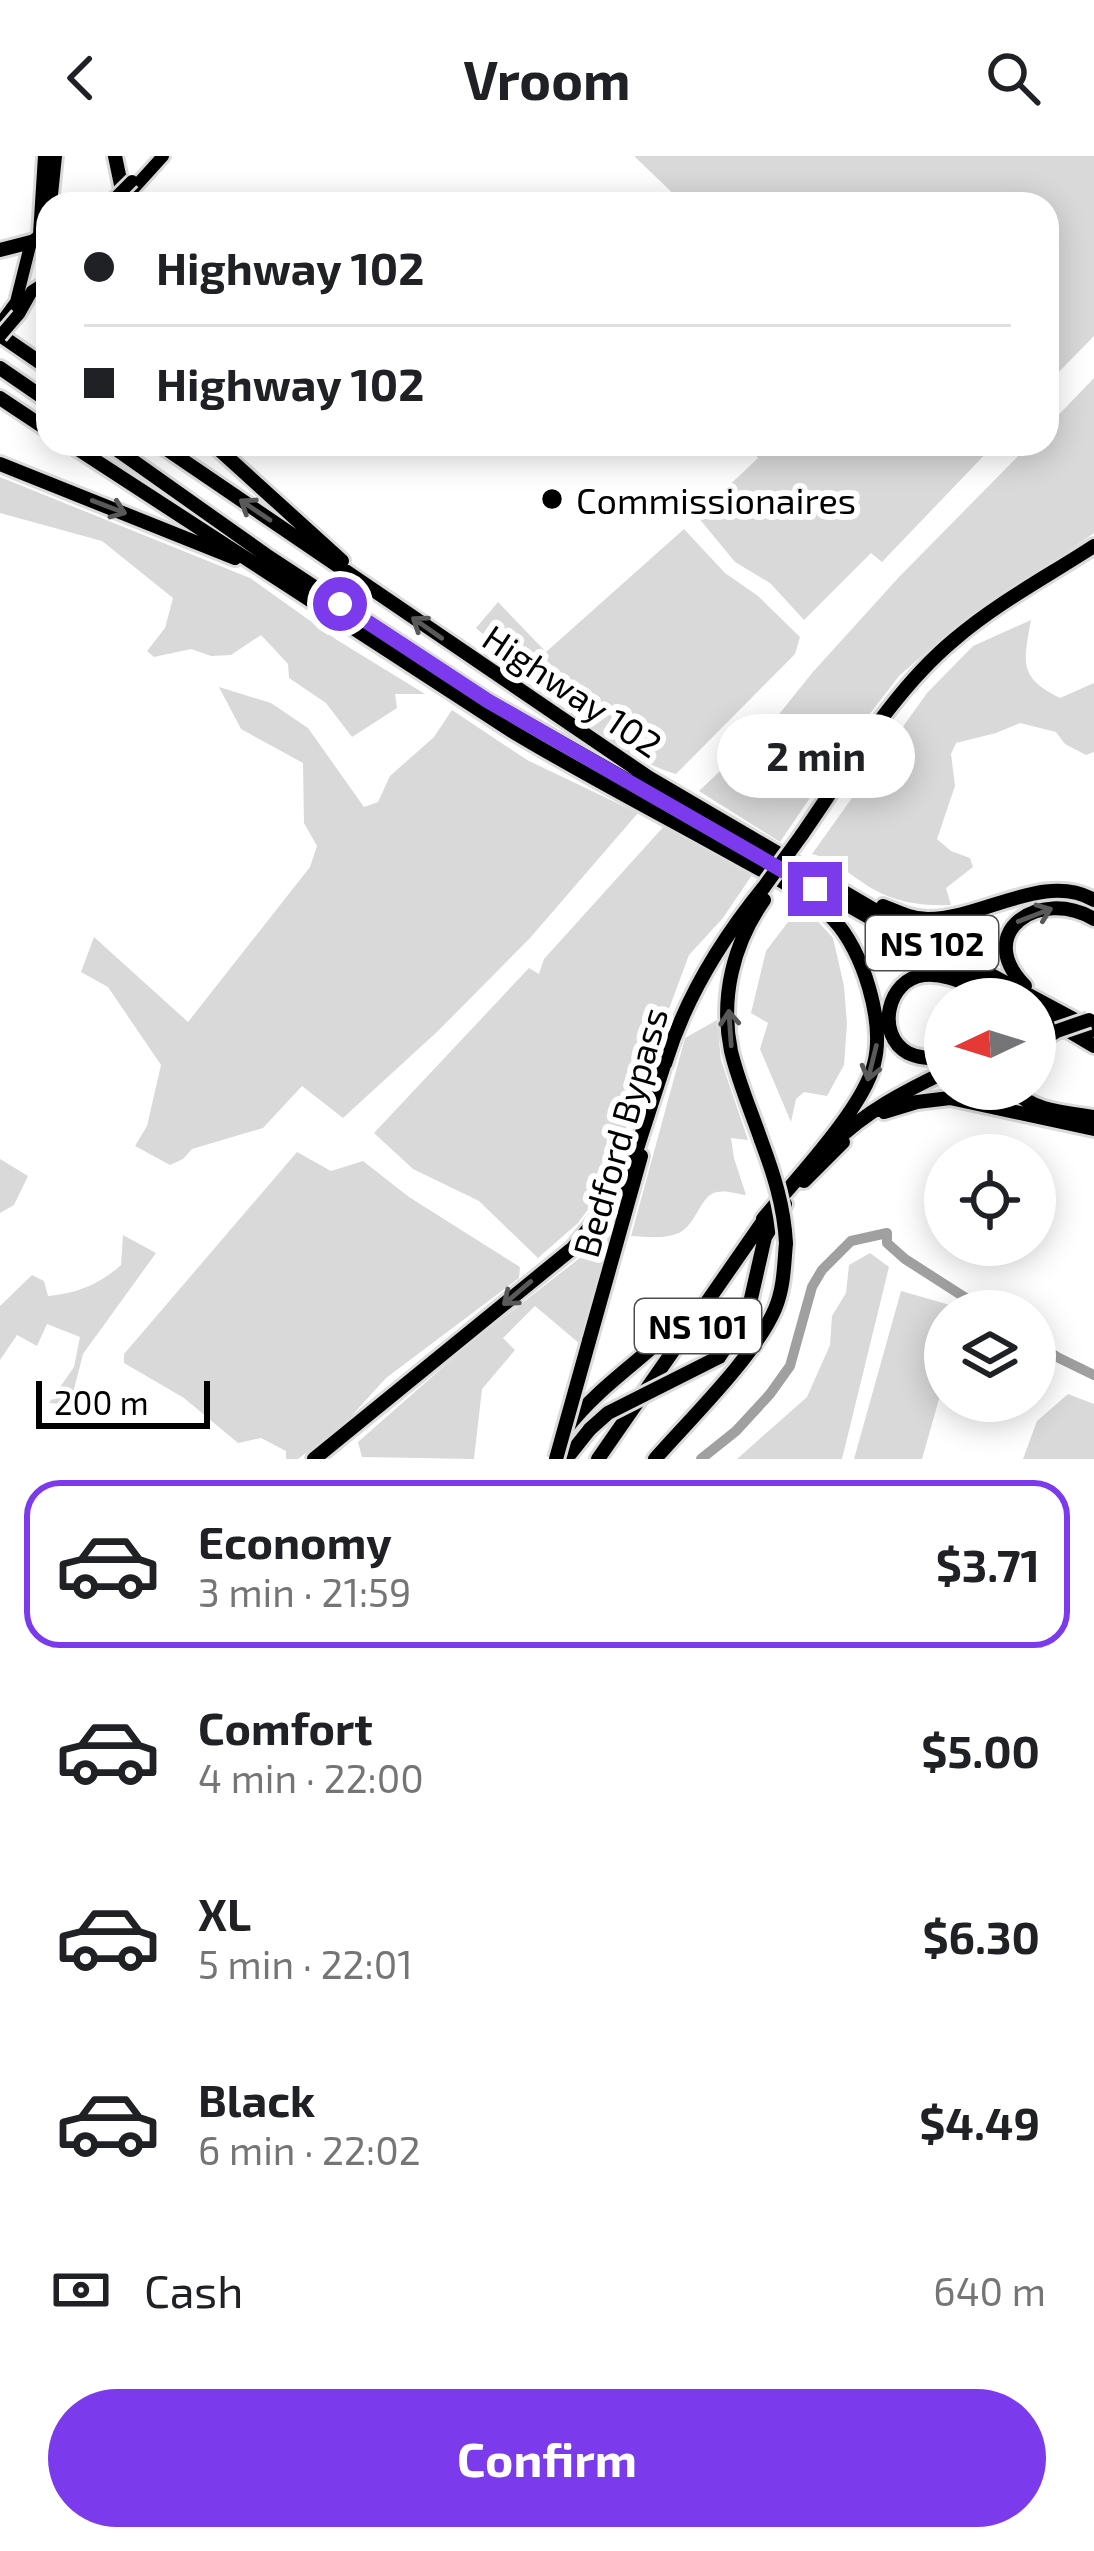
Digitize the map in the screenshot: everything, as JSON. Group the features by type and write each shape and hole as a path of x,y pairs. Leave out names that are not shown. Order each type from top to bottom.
{"highway":[{"path":"42,192 45,156"},
{"path":"52,192 56,156"},
{"path":"115,156 116,192"},
{"path":"0,250 36,238"},
{"path":"0,336 36,360"},
{"path":"0,368 36,393"},
{"path":"0,398 36,422"},
{"path":"87,456 582,773 830,914 846,934 866,980 878,1042 874,1064 857,1102 763,1220"},
{"path":"90,456 266,555"},
{"name":"Highway 102","path":"127,456 266,555 488,701 976,978"},
{"name":"Highway 102","path":"177,456 648,777 924,939 1092,1023"},
{"path":"227,456 386,599"},
{"path":"232,456 239,467"},
{"path":"0,464 216,549 276,578"},
{"name":"Bedford Bypass","path":"553,1459 623,1225 666,1059 705,969 767,889 890,708 931,661 982,618 1094,550"},
{"path":"469,703 706,827"},
{"path":"797,866 926,920 1044,891 1064,890 1094,901"},
{"name":"Bedford Bypass","path":"655,1459 766,1324 776,1308 784,1276 786,1243 778,1186 731,1050 728,1021 729,983 743,934 767,889"},
{"path":"1070,1015 1022,984 1005,952 1007,935 1018,920 1040,909 1064,907 1094,919"},
{"path":"924,1058 905,1052 894,1039 888,1019 890,1001 904,982 923,975 951,978"},
{"path":"1056,1023 1094,1047"},
{"path":"1056,1032 1092,1023"},
{"path":"314,1459 573,1248 610,1202 632,1164 666,1059"},
{"name":"NS 101","path":"598,1459 763,1220 844,1132 924,1083"},
{"name":"NS 101","path":"607,1459 791,1194 879,1113 924,1086"},
{"path":"879,1113 950,1098 1094,1129"},
{"path":"1056,1109 1094,1117"},
{"path":"719,1357 747,1316 765,1237 791,1194"},
{"path":"566,1459 608,1413 719,1357 739,1342 765,1312 786,1243"},
{"path":"553,1459 564,1432 584,1405 666,1337 717,1284"},
{"path":"328,1459 354,1427"}],"main road":[{"path":"126,192 158,156"},
{"path":"0,324 15,313 36,243"},
{"path":"28,260 36,273"},
{"path":"0,336 36,288"}],"shaded area":[{"path":"634,156 1094,156 1094,336 1059,372 1059,192 672,192"},
{"path":"1094,378 1094,533 942,638 899,676 780,842 699,791 776,718 899,577 1018,456 1059,456 1059,414"},
{"path":"984,456 882,562 871,553 804,620 770,583 735,562 697,516 758,458"},
{"path":"0,477 250,578 337,640 425,694 395,694 397,708 352,737 326,703 289,678 288,664 261,635 231,655 211,656 191,649 154,657 147,651 165,628 173,598 102,541 0,513"},
{"path":"684,529 725,573 758,596 800,637 795,654 676,774 598,732 476,628 498,602 546,652"},
{"path":"1031,620 1026,657 1036,683 1060,698 1094,683 1094,752 1086,755 1065,744 1056,732 1020,723 956,743 951,754 955,786 937,839 970,858 973,867 946,888 951,905 891,898 812,854 927,693 973,646"},
{"path":"219,687 271,703 308,728 364,807 378,802 390,776 434,737 452,710 527,760 638,813 530,938 343,1118 302,1086 263,1128 192,1149 170,1165 135,1146 147,1126 161,1065 108,987 81,972 94,937 188,1022 310,867 317,846 304,823 303,763 241,729"},
{"path":"666,824 754,872 723,918 689,955 628,1119 617,1170 578,1223 538,1258 479,1201 413,1169 374,1133 529,968 539,974 544,959"},
{"path":"794,914 813,916 833,938 847,1024 844,1065 827,1096 804,1092 796,1099 791,1122 760,1049 768,1023 751,1013 766,951"},
{"path":"717,1020 721,1060 748,1140 731,1138 746,1195 712,1194 679,1233 631,1236 685,1038"},
{"path":"297,1152 331,1171 363,1161 409,1197 520,1267 519,1278 386,1378 345,1423 298,1459 286,1459 286,1451 261,1438 238,1443 184,1398 124,1363 124,1354"},
{"path":"0,1159 28,1176 14,1205 0,1213"},
{"path":"605,1225 611,1234 580,1344 535,1306 503,1338 515,1350 482,1389 474,1459 362,1457 358,1442 467,1346 581,1257"},
{"path":"123,1235 156,1253 83,1354 70,1405 49,1403 74,1367 80,1337 47,1324 37,1346 17,1335 0,1360 0,1306 32,1275 44,1281 48,1296 96,1283 121,1265"},
{"path":"870,1253 889,1267 842,1459 737,1459 807,1397 830,1345 832,1316 846,1293 849,1265"},
{"path":"901,1291 924,1298 924,1422 933,1422 922,1459 854,1459"},
{"path":"1068,1394 1094,1404 1094,1459 1023,1459 1037,1422 1056,1422 1056,1404"}],"waterway":[{"path":"701,1459 736,1431 790,1366 812,1287 851,1241 887,1233 887,1243 905,1259 953,1290"},
{"path":"1056,1356 1094,1375"}],"place":[{"name":"Commissionaires","path":"552,499"}],"route":[{"path":"340,604 488,701 815,889"}]}
